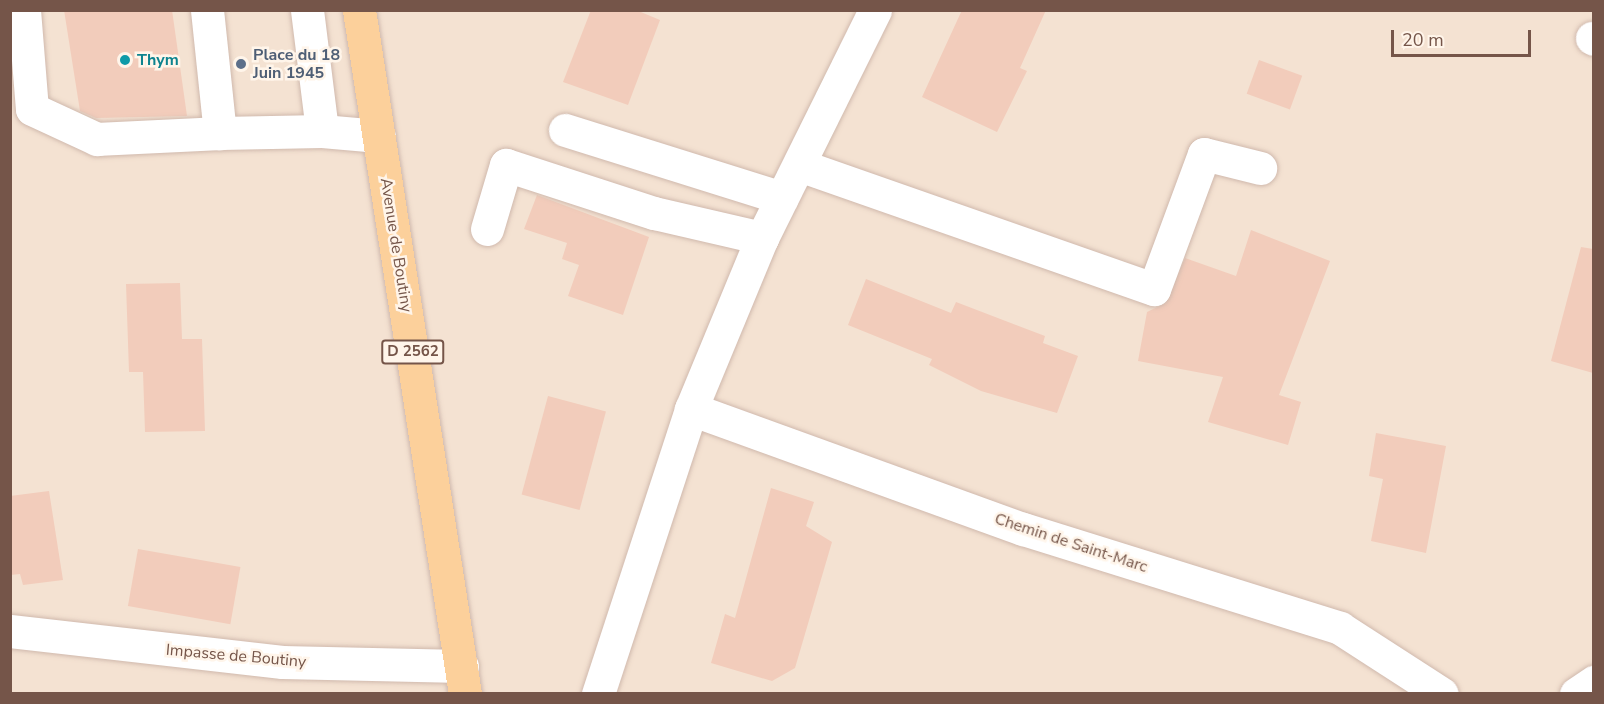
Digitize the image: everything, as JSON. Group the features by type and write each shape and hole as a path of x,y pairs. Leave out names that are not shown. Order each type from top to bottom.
{"main road":[{"name":"Avenue de Boutiny","path":"359,10 463,680"}],"street":[{"path":"24,10 32,109 97,139 322,131 379,136"},
{"path":"207,10 220,133"},
{"path":"307,10 322,131"},
{"path":"598,693 691,408 762,238 875,10"},
{"path":"565,130 782,198"},
{"path":"799,165 1154,289 1203,154 1260,168"},
{"path":"488,229 506,165 654,213 762,238"},
{"name":"Chemin de Saint-Marc","path":"691,408 1023,529 1340,628 1442,693"},
{"name":"Impasse de Boutiny","path":"10,631 463,680"},
{"path":"1576,693 1593,682"}],"shaded area":[{"path":"11,11 1593,11 1593,693 11,693"}],"building":[{"name":"Thym","path":"64,10 172,10 187,116 96,118 80,111"},
{"path":"591,10 636,10 660,20 628,105 563,82"},
{"path":"962,10 1046,10 1020,68 1027,71 997,132 922,97"},
{"path":"1259,60 1302,76 1290,110 1247,94"},
{"path":"537,195 649,237 623,315 568,296 579,265 562,259 567,243 524,229"},
{"path":"1251,230 1330,261 1279,395 1301,402 1288,445 1208,422 1223,377 1138,361 1147,312 1166,303 1185,258 1236,276"},
{"path":"1581,247 1593,249 1593,373 1551,361"},
{"path":"866,279 951,313 956,302 1045,336 1043,343 1078,356 1057,413 981,391 929,365 932,359 848,325"},
{"path":"180,283 182,339 202,339 205,431 145,432 143,372 129,372 126,284"},
{"path":"548,396 606,412 580,510 522,495"},
{"path":"1376,433 1446,446 1426,553 1371,541 1383,479 1369,476"},
{"path":"771,488 814,502 806,526 832,542 795,668 772,681 711,663 725,614 735,618"},
{"path":"49,491 63,580 23,585 20,574 10,575 10,496"},
{"path":"138,549 240,567 230,624 128,606"}],"place":[{"name":"Thym","path":"125,60"},
{"name":"Place du 18 Juin 1945","path":"241,64"}]}
